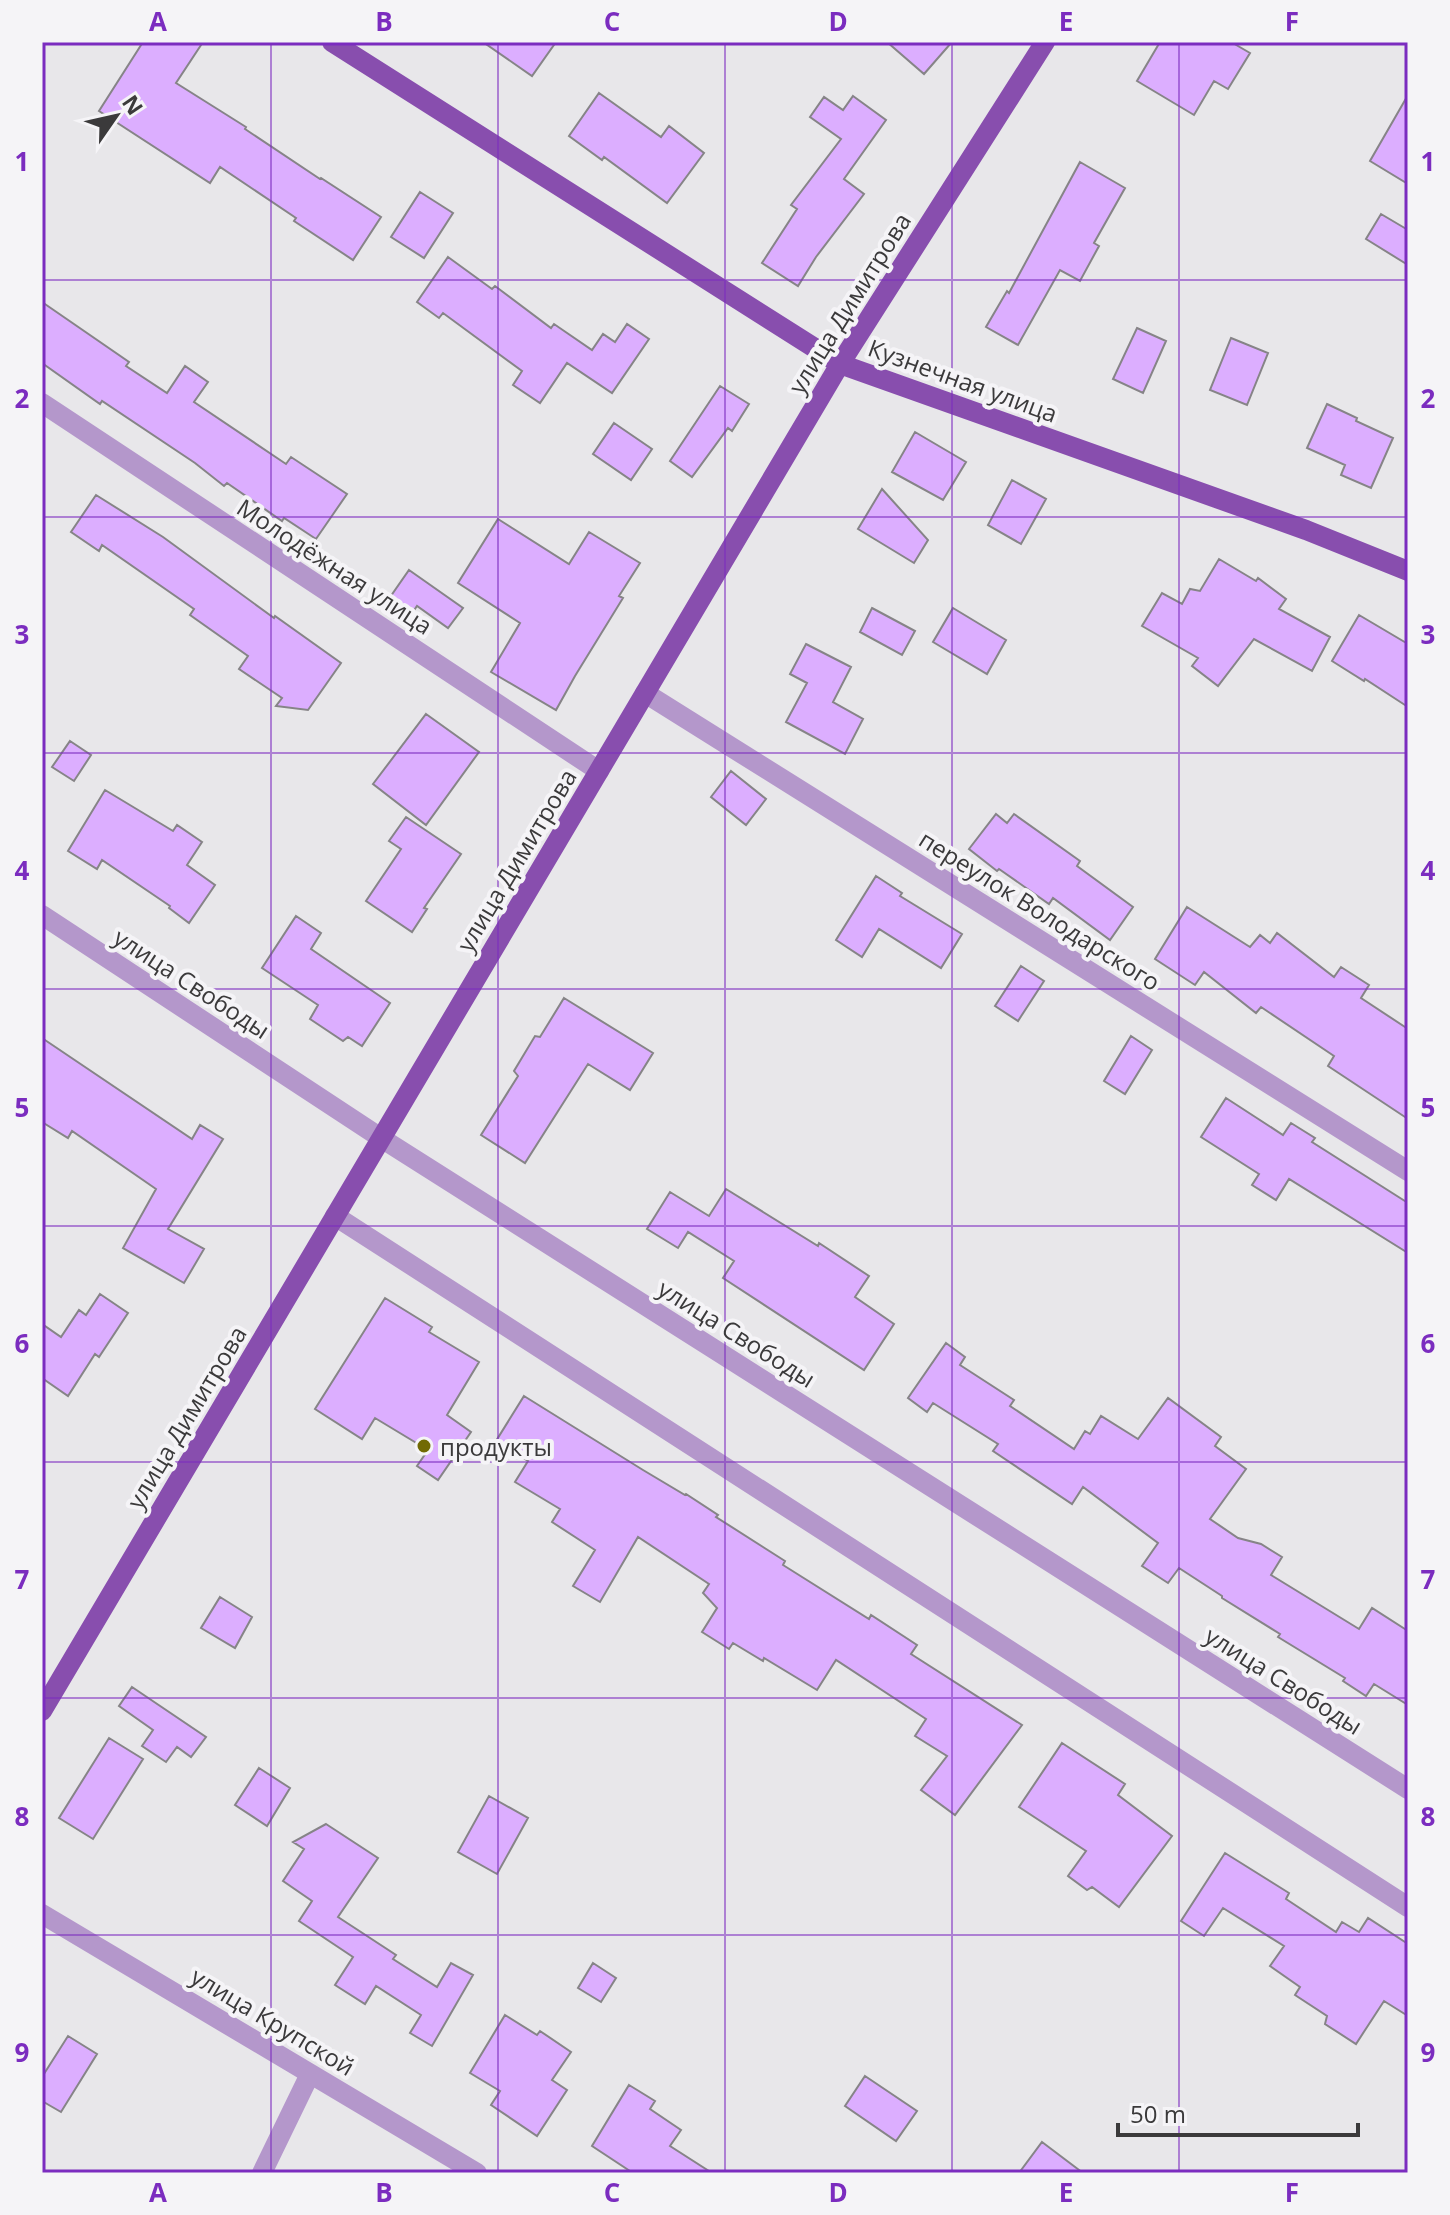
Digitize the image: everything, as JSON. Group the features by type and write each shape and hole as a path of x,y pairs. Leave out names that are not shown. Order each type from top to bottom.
{"main road":[{"name":"Кузнечная улица","path":"332,42 840,364 1306,530 1408,571"},
{"name":"улица Димитрова","path":"42,1711 840,364 1045,42"}],"street":[{"name":"Молодёжная улица","path":"42,403 599,771"},
{"name":"переулок Володарского","path":"645,693 1408,1171"},
{"name":"улица Свободы","path":"42,915 381,1138 1408,1789"},
{"path":"335,1216 1408,1907"},
{"name":"улица Крупской","path":"42,1914 477,2173"},
{"path":"262,2173 310,2074"}],"building":[{"path":"143,42 203,42 176,83 381,217 353,260 220,167 210,183 99,111"},
{"path":"483,42 556,42 532,76"},
{"path":"887,42 952,42 924,74"},
{"path":"1160,42 1231,42 1250,53 1228,89 1214,81 1194,115 1137,81"},
{"path":"599,93 661,137 669,126 704,153 667,203 604,157 602,160 569,136"},
{"path":"1408,95 1408,184 1370,161"},
{"path":"853,96 886,120 844,179 864,194 798,286 762,263 797,209 791,205 841,139 810,117 824,97 843,110"},
{"path":"1080,162 1125,188 1094,243 1099,246 1080,281 1060,270 1018,345 986,327 1007,291 1009,293"},
{"path":"420,192 453,213 424,258 391,237"},
{"path":"1381,214 1408,230 1408,265 1366,239"},
{"path":"448,257 492,289 495,286 551,328 554,324 592,350 603,334 615,342 627,324 649,339 612,393 567,363 540,403 513,385 522,371 443,313 439,318 417,302"},
{"path":"42,302 129,362 126,366 167,393 185,366 208,382 194,402 286,464 291,457 347,494 316,539 284,518 282,521 227,483 224,486 195,463 102,401 100,404 42,363"},
{"path":"1137,328 1166,341 1143,393 1113,379"},
{"path":"1231,338 1268,353 1247,405 1210,390"},
{"path":"720,386 749,404 732,431 728,428 692,477 670,461"},
{"path":"1327,404 1393,438 1371,488 1341,475 1345,465 1307,448"},
{"path":"614,423 652,449 631,480 593,454"},
{"path":"915,432 966,462 943,500 892,472"},
{"path":"1012,480 1046,499 1021,544 988,525"},
{"path":"882,489 928,540 914,563 858,529"},
{"path":"96,495 163,537 341,663 308,710 276,706 282,698 239,669 248,656 190,615 194,609 102,545 99,551 71,532"},
{"path":"498,519 569,564 589,532 640,563 619,596 623,598 556,710 491,672 520,623 458,583"},
{"path":"1219,559 1256,581 1258,578 1286,599 1279,609 1330,637 1312,671 1254,639 1218,686 1192,666 1198,658 1142,626 1162,593 1182,604 1190,589 1200,591"},
{"path":"409,570 463,608 448,628 417,606 408,619 386,603"},
{"path":"872,608 915,631 902,655 860,632"},
{"path":"953,608 1006,640 987,674 933,642"},
{"path":"1359,615 1408,644 1408,707 1332,661"},
{"path":"806,644 851,667 833,702 863,719 845,754 786,722 807,683 790,674"},
{"path":"426,714 479,752 426,825 373,784"},
{"path":"70,741 91,755 74,781 52,767"},
{"path":"731,771 766,799 746,825 711,797"},
{"path":"105,790 173,831 177,825 202,842 187,865 215,885 189,923 170,906 102,860 97,869 68,851"},
{"path":"996,814 1007,823 1014,814 1080,861 1077,866 1133,907 1110,940 1053,898 1049,904 969,849"},
{"path":"406,817 461,854 424,908 427,909 412,932 366,901 401,849 389,841"},
{"path":"876,876 902,893 900,896 962,934 941,968 879,929 862,957 836,940"},
{"path":"1187,907 1250,947 1260,935 1270,943 1277,933 1334,977 1341,967 1369,985 1361,998 1408,1029 1408,1119 1328,1066 1334,1056 1261,1007 1256,1013 1204,972 1195,985 1155,959"},
{"path":"296,916 321,933 311,949 390,1003 362,1046 348,1037 343,1041 310,1019 318,1005 262,968"},
{"path":"1021,966 1044,981 1018,1021 995,1006"},
{"path":"564,998 653,1053 630,1090 588,1064 525,1163 481,1135 518,1076 514,1071 535,1036 540,1037"},
{"path":"1131,1036 1152,1050 1125,1094 1104,1081"},
{"path":"42,1038 192,1139 200,1125 223,1139 168,1229 204,1249 184,1283 123,1248 156,1189 72,1131 68,1138 42,1122"},
{"path":"1226,1098 1283,1135 1291,1123 1315,1138 1312,1142 1408,1203 1408,1253 1289,1179 1276,1200 1252,1185 1259,1174 1201,1137"},
{"path":"726,1189 869,1276 855,1297 894,1324 864,1370 723,1278 734,1261 688,1232 678,1248 647,1229 670,1192 709,1216"},
{"path":"100,1294 128,1313 99,1357 95,1354 68,1396 42,1378 42,1324 61,1337 79,1310 86,1315"},
{"path":"385,1298 432,1327 429,1332 479,1362 447,1415 471,1432 438,1480 417,1466 428,1450 375,1418 362,1439 315,1409"},
{"path":"946,1343 965,1357 960,1365 1014,1400 1010,1406 1074,1449 1085,1431 1090,1434 1101,1416 1138,1439 1168,1398 1221,1437 1215,1446 1246,1469 1210,1519 1238,1538 1261,1544 1282,1557 1271,1575 1359,1629 1372,1608 1408,1631 1408,1705 1374,1684 1366,1696 1343,1681 1345,1678 1278,1637 1280,1634 1179,1568 1168,1583 1142,1566 1158,1543 1083,1487 1072,1504 993,1451 998,1444 933,1403 927,1412 908,1398"},
{"path":"524,1396 686,1494 785,1561 783,1565 917,1645 911,1654 1022,1725 955,1815 921,1790 947,1756 915,1736 926,1719 836,1660 817,1690 764,1658 763,1661 733,1643 729,1649 702,1632 717,1608 703,1593 709,1584 638,1537 600,1602 573,1586 595,1550 552,1522 560,1509 515,1482 528,1461 496,1441"},
{"path":"220,1597 252,1617 235,1648 201,1628"},
{"path":"132,1687 206,1737 191,1757 177,1747 166,1762 142,1746 153,1730 119,1706"},
{"path":"109,1738 143,1759 93,1839 59,1818"},
{"path":"1062,1743 1125,1784 1118,1795 1172,1836 1119,1907 1092,1887 1087,1890 1068,1876 1086,1851 1019,1807"},
{"path":"259,1768 290,1788 267,1826 235,1805"},
{"path":"489,1796 528,1818 497,1874 458,1852"},
{"path":"326,1824 378,1858 338,1917 396,1955 393,1959 437,1987 451,1963 473,1975 432,2046 410,2033 421,2015 376,1986 365,2004 335,1985 353,1957 299,1921 312,1901 283,1881 304,1849 293,1842"},
{"path":"1225,1853 1289,1893 1286,1899 1336,1932 1342,1922 1359,1932 1368,1918 1408,1944 1408,2016 1384,2001 1356,2044 1325,2024 1327,2016 1295,1995 1300,1987 1270,1966 1284,1946 1223,1908 1204,1936 1181,1921"},
{"path":"593,1963 616,1978 601,2002 578,1988"},
{"path":"505,2015 537,2035 540,2031 571,2052 552,2080 567,2090 537,2136 491,2105 500,2091 470,2073"},
{"path":"68,2036 97,2054 61,2112 42,2101 42,2077"},
{"path":"865,2076 917,2111 896,2141 845,2106"},
{"path":"629,2085 655,2101 650,2109 681,2130 670,2146 712,2173 633,2173 592,2146"},
{"path":"1042,2142 1083,2173 1019,2173"}],"place":[{"name":"продукты","path":"424,1446"}]}
